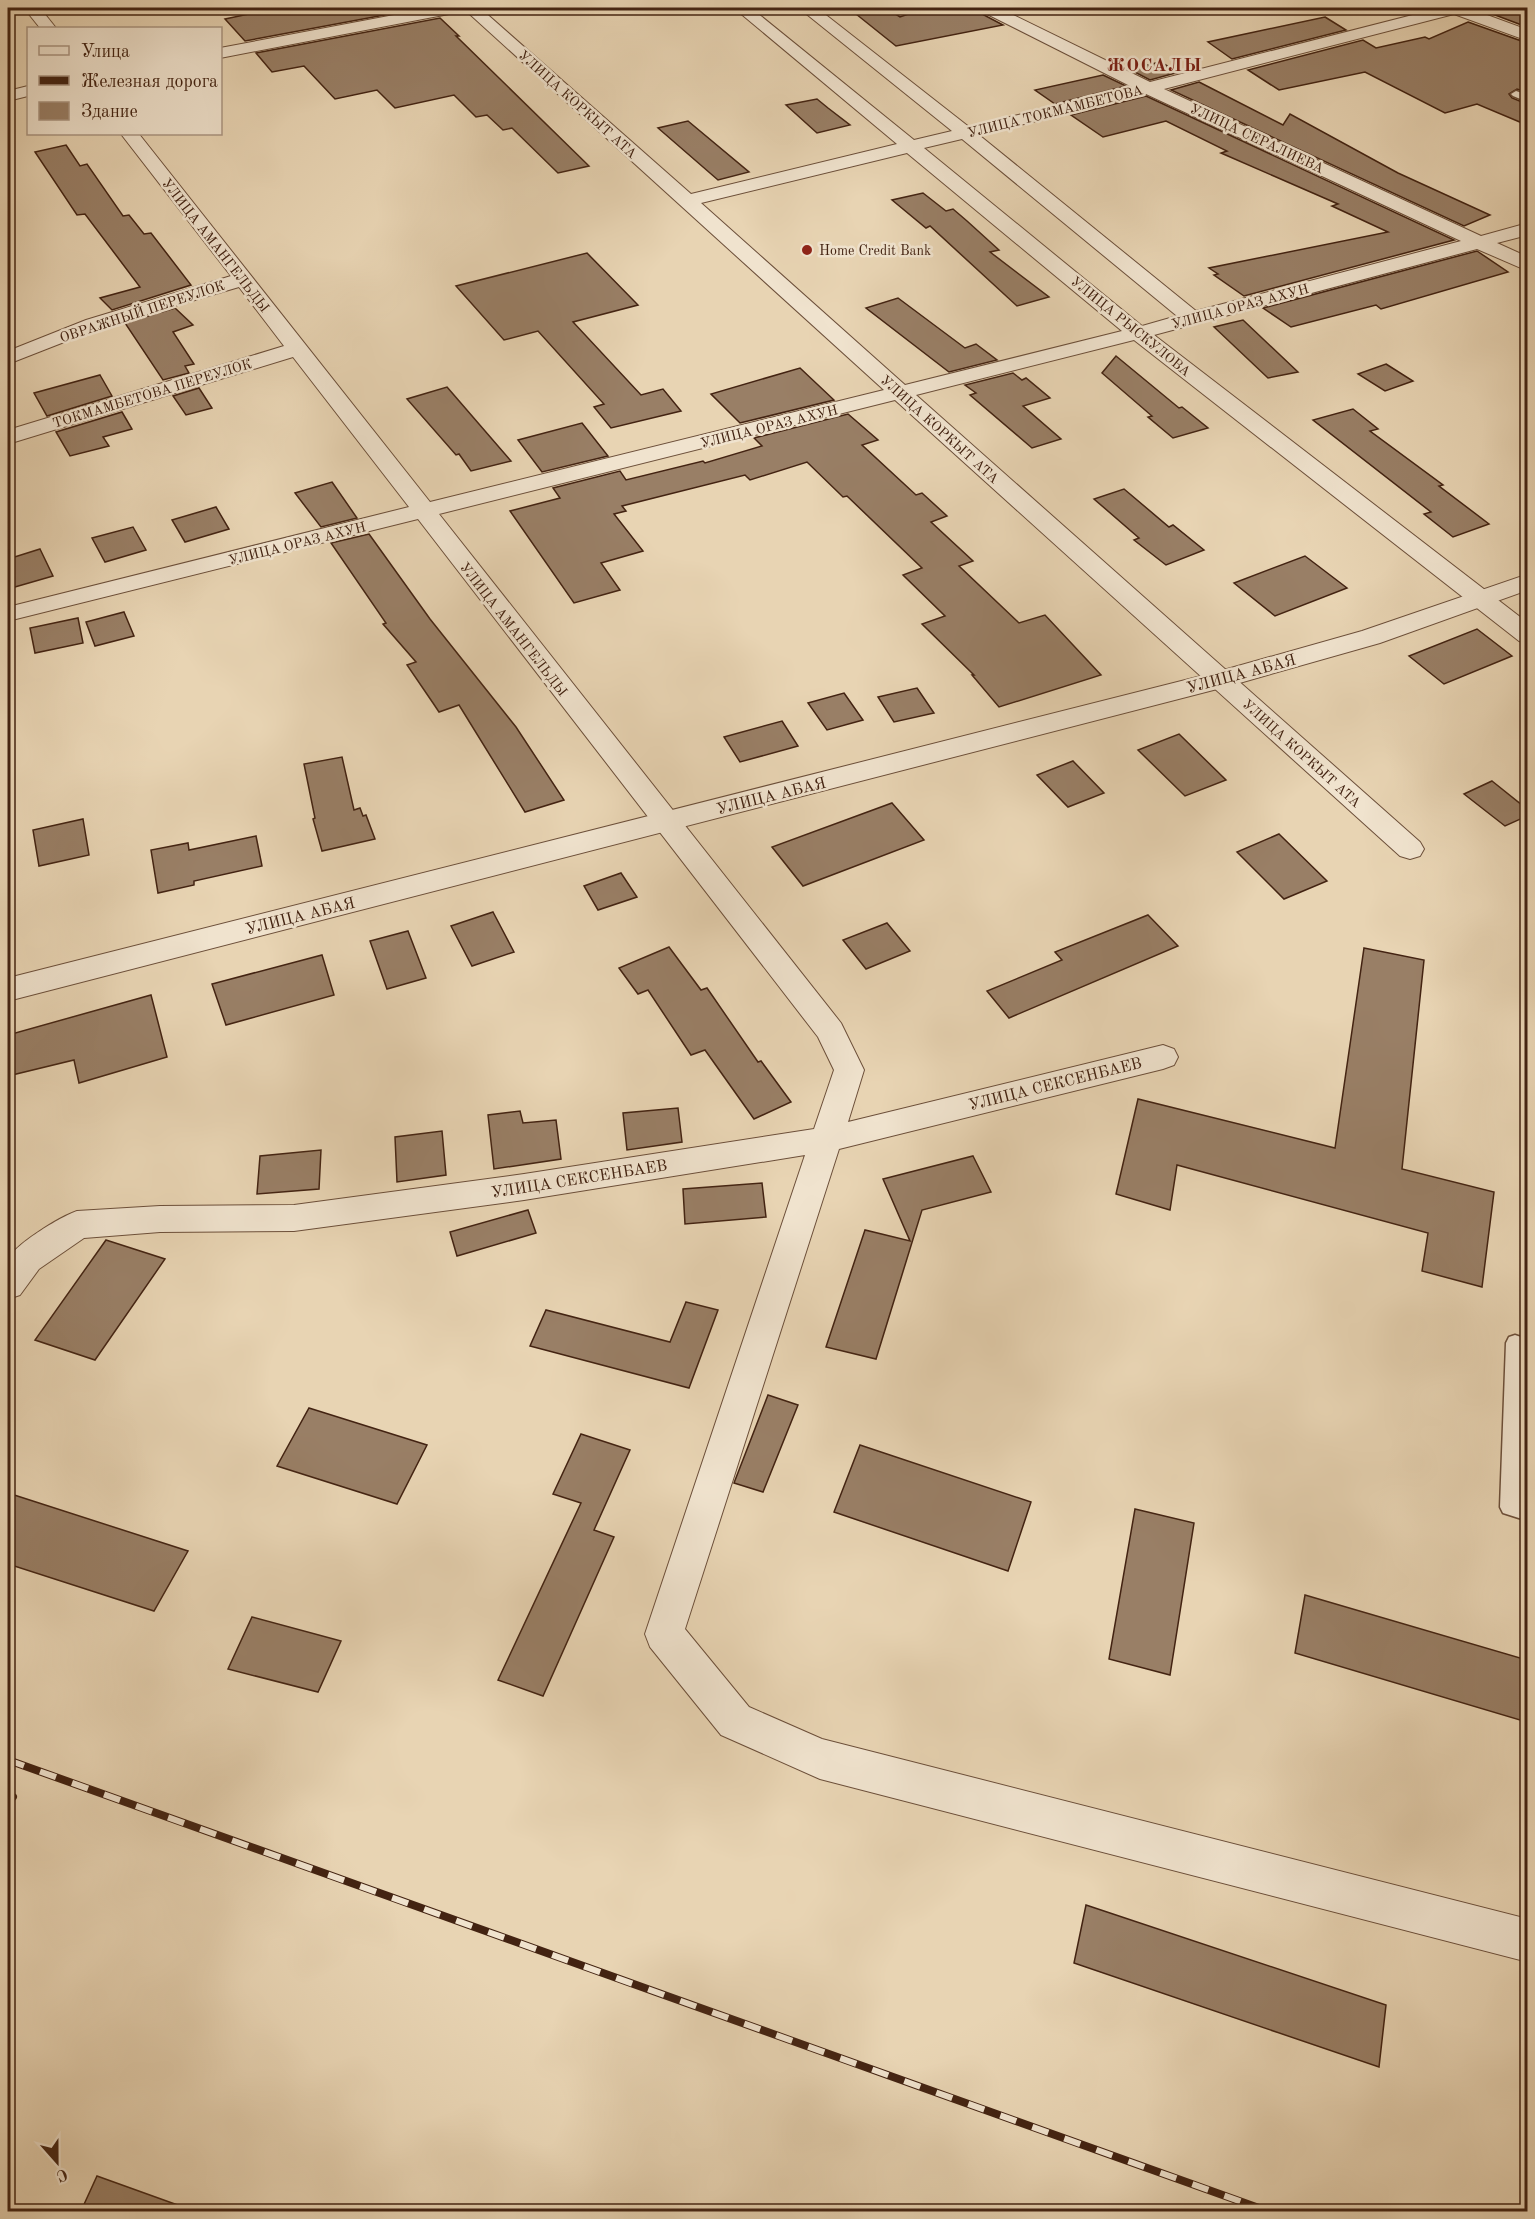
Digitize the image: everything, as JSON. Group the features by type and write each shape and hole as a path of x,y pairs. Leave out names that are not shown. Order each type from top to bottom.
{"street":[{"path":"32,8 47,27"},
{"path":"222,53 454,8"},
{"name":"УЛИЦА КОРКЫТ АТА","path":"471,8 1410,849"},
{"name":"УЛИЦА РЫСКУЛОВА","path":"742,8 1138,333 1527,636"},
{"path":"807,8 966,133 1193,319"},
{"name":"УЛИЦА СЕРАЛИЕВА","path":"987,8 1148,88 1527,265"},
{"path":"1456,8 1527,36"},
{"name":"УЛИЦА ТОКМАМБЕТОВА","path":"687,201 1148,88 1456,8"},
{"path":"8,96 27,91"},
{"name":"УЛИЦА АМАНГЕЛЬДЫ","path":"131,135 664,823 830,1031 842,1051 849,1070 664,1634 735,1721 820,1759 1527,1941"},
{"name":"УЛИЦА ОРАЗ АХУН","path":"8,614 1138,333 1527,230"},
{"name":"ОВРАЖНЫЙ ПЕРЕУЛОК","path":"8,358 93,324 243,279"},
{"name":"ТОКМАМБЕТОВА ПЕРЕУЛОК","path":"8,437 297,349"},
{"name":"УЛИЦА АБАЯ","path":"8,990 1220,680 1371,637 1527,581"},
{"name":"УЛИЦА СЕКСЕНБАЕВ","path":"8,1285 27,1259 76,1225 160,1219 294,1218 524,1187 828,1139 1163,1057"}],"lane":[{"path":"1516,94 1527,99"},
{"path":"1515,1343 1509,1507 1527,1512"}],"building":[{"path":"278,8 422,8 245,41 225,19"},
{"path":"886,8 900,17 926,8 977,8 980,13 1003,25 896,46 856,14"},
{"path":"1497,8 1527,8 1527,27 1487,12"},
{"path":"1325,17 1346,30 1232,59 1208,42"},
{"path":"440,18 589,166 558,173 512,128 503,130 487,115 476,117 454,95 395,108 377,90 335,99 304,66 272,72 256,53"},
{"path":"1468,22 1527,43 1527,92 1517,89 1509,94 1512,98 1527,104 1527,125 1477,104 1445,113 1365,72 1279,90 1248,70 1363,40 1376,48 1425,37 1429,39"},
{"path":"1160,62 1179,72 1150,80 1129,69"},
{"path":"1103,75 1126,86 1055,104 1035,90"},
{"path":"1199,82 1283,125 1290,114 1398,173 1490,215 1464,226 1171,90"},
{"path":"1146,96 1454,240 1244,296 1214,275 1218,274 1209,268 1388,232 1332,206 1338,204 1221,153 1227,151 1166,121 1103,137 1071,115"},
{"path":"817,99 850,125 817,133 786,105"},
{"path":"688,121 749,172 718,180 658,128"},
{"path":"66,145 80,166 87,164 123,216 129,215 144,234 151,233 191,285 112,310 100,298 140,287 85,214 77,215 35,152"},
{"path":"923,193 946,211 953,209 999,250 990,252 1049,297 1017,306 930,226 926,228 892,200"},
{"path":"1477,251 1508,272 1381,309 1376,305 1291,327 1263,308"},
{"path":"587,253 638,305 573,322 641,395 663,389 681,411 611,428 594,407 604,404 538,331 504,340 456,286"},
{"path":"898,298 965,348 976,344 997,360 949,372 866,308"},
{"path":"175,308 193,325 173,332 194,364 185,366 189,373 163,380 125,323"},
{"path":"1243,320 1298,372 1268,378 1214,327"},
{"path":"1116,356 1179,408 1182,407 1208,428 1173,438 1148,417 1152,416 1102,373"},
{"path":"1386,364 1413,381 1385,391 1358,374"},
{"path":"800,368 834,400 740,423 711,394"},
{"path":"1013,373 1022,380 1026,378 1050,398 1023,406 1061,439 1032,448 970,395 976,393 965,385"},
{"path":"100,375 112,396 47,416 34,393"},
{"path":"447,387 511,461 471,471 459,454 456,455 407,399"},
{"path":"199,388 212,408 186,415 173,396"},
{"path":"1353,409 1378,429 1370,431 1443,485 1439,486 1489,524 1453,537 1424,514 1431,512 1313,420"},
{"path":"122,412 132,429 103,437 109,446 70,456 56,432"},
{"path":"848,414 878,440 862,445 916,495 922,493 947,516 931,522 973,561 959,566 1019,623 1045,615 1101,675 999,707 972,675 974,675 922,624 945,616 903,575 922,568 847,496 843,497 807,462 750,480 745,475 622,506 626,511 614,514 643,551 601,563 620,590 574,603 510,511 560,498 553,488 620,471 626,480 703,461 705,463 762,446 754,438"},
{"path":"582,423 608,456 542,472 518,440"},
{"path":"332,482 357,518 321,527 295,493"},
{"path":"1124,489 1169,527 1173,525 1204,550 1166,565 1134,540 1139,538 1094,499"},
{"path":"216,507 229,529 185,542 172,520"},
{"path":"133,527 146,550 105,562 92,538"},
{"path":"369,534 430,619 516,727 564,800 525,812 459,705 439,712 407,665 416,662 383,624 386,623 331,543"},
{"path":"40,549 53,576 8,589 8,559"},
{"path":"1305,556 1347,588 1275,616 1234,583"},
{"path":"124,612 134,636 95,646 86,622"},
{"path":"78,618 83,643 35,653 30,628"},
{"path":"1477,629 1512,656 1444,684 1409,656"},
{"path":"917,688 934,713 894,722 878,697"},
{"path":"844,693 863,720 827,730 808,703"},
{"path":"782,721 798,746 740,762 724,737"},
{"path":"1179,734 1226,780 1185,796 1138,750"},
{"path":"342,757 354,810 360,808 363,816 366,815 375,839 322,851 313,819 315,818 304,764"},
{"path":"1073,761 1104,793 1068,807 1037,775"},
{"path":"1492,781 1527,809 1527,816 1505,826 1464,794"},
{"path":"892,803 924,840 803,886 772,847"},
{"path":"83,819 89,855 39,866 33,830"},
{"path":"1279,834 1327,881 1284,899 1237,852"},
{"path":"256,836 262,866 194,881 194,885 158,893 151,850 188,843 189,850"},
{"path":"621,873 637,897 598,910 584,886"},
{"path":"493,912 514,952 472,966 451,926"},
{"path":"1148,915 1178,946 1009,1018 987,991 1062,960 1055,952"},
{"path":"887,923 910,951 866,969 843,940"},
{"path":"408,931 426,978 387,989 370,941"},
{"path":"669,947 701,990 707,988 758,1062 761,1061 791,1102 754,1119 705,1050 691,1055 648,990 638,994 619,968"},
{"path":"1364,948 1424,960 1402,1169 1494,1192 1482,1287 1422,1271 1428,1233 1177,1165 1170,1210 1116,1194 1138,1099 1335,1148"},
{"path":"322,955 334,995 226,1025 212,984"},
{"path":"151,995 167,1057 79,1083 74,1060 8,1076 8,1035"},
{"path":"678,1108 682,1142 627,1150 623,1113"},
{"path":"520,1111 523,1123 556,1120 561,1159 494,1169 488,1115"},
{"path":"442,1131 446,1175 397,1182 395,1137"},
{"path":"321,1150 319,1189 257,1194 260,1156"},
{"path":"973,1156 991,1192 922,1210 876,1359 826,1347 865,1230 910,1241 883,1179"},
{"path":"762,1183 766,1217 685,1224 683,1189"},
{"path":"528,1210 536,1233 457,1256 450,1232"},
{"path":"106,1240 165,1259 95,1360 35,1340"},
{"path":"686,1302 718,1310 689,1388 530,1346 546,1310 670,1342"},
{"path":"768,1395 798,1405 763,1492 734,1483"},
{"path":"309,1408 427,1445 397,1504 277,1466"},
{"path":"581,1434 630,1450 594,1530 614,1537 543,1696 498,1680 581,1503 553,1494"},
{"path":"860,1445 1031,1502 1008,1571 834,1512"},
{"path":"8,1493 188,1551 154,1611 8,1564"},
{"path":"1135,1509 1194,1523 1170,1675 1109,1659"},
{"path":"1305,1595 1527,1660 1527,1722 1295,1653"},
{"path":"252,1617 341,1641 318,1692 228,1669"},
{"path":"1086,1905 1386,2005 1379,2067 1074,1963"},
{"path":"97,2176 186,2208 185,2211 81,2211"}],"railway":[{"path":"8,1760 1270,2212"},
{"path":"8,1794 13,1797"}],"place":[{"name":"Home Credit Bank","path":"807,250"}],"district":[{"name":"ЖОСАЛЫ","path":"1155,65"}]}
